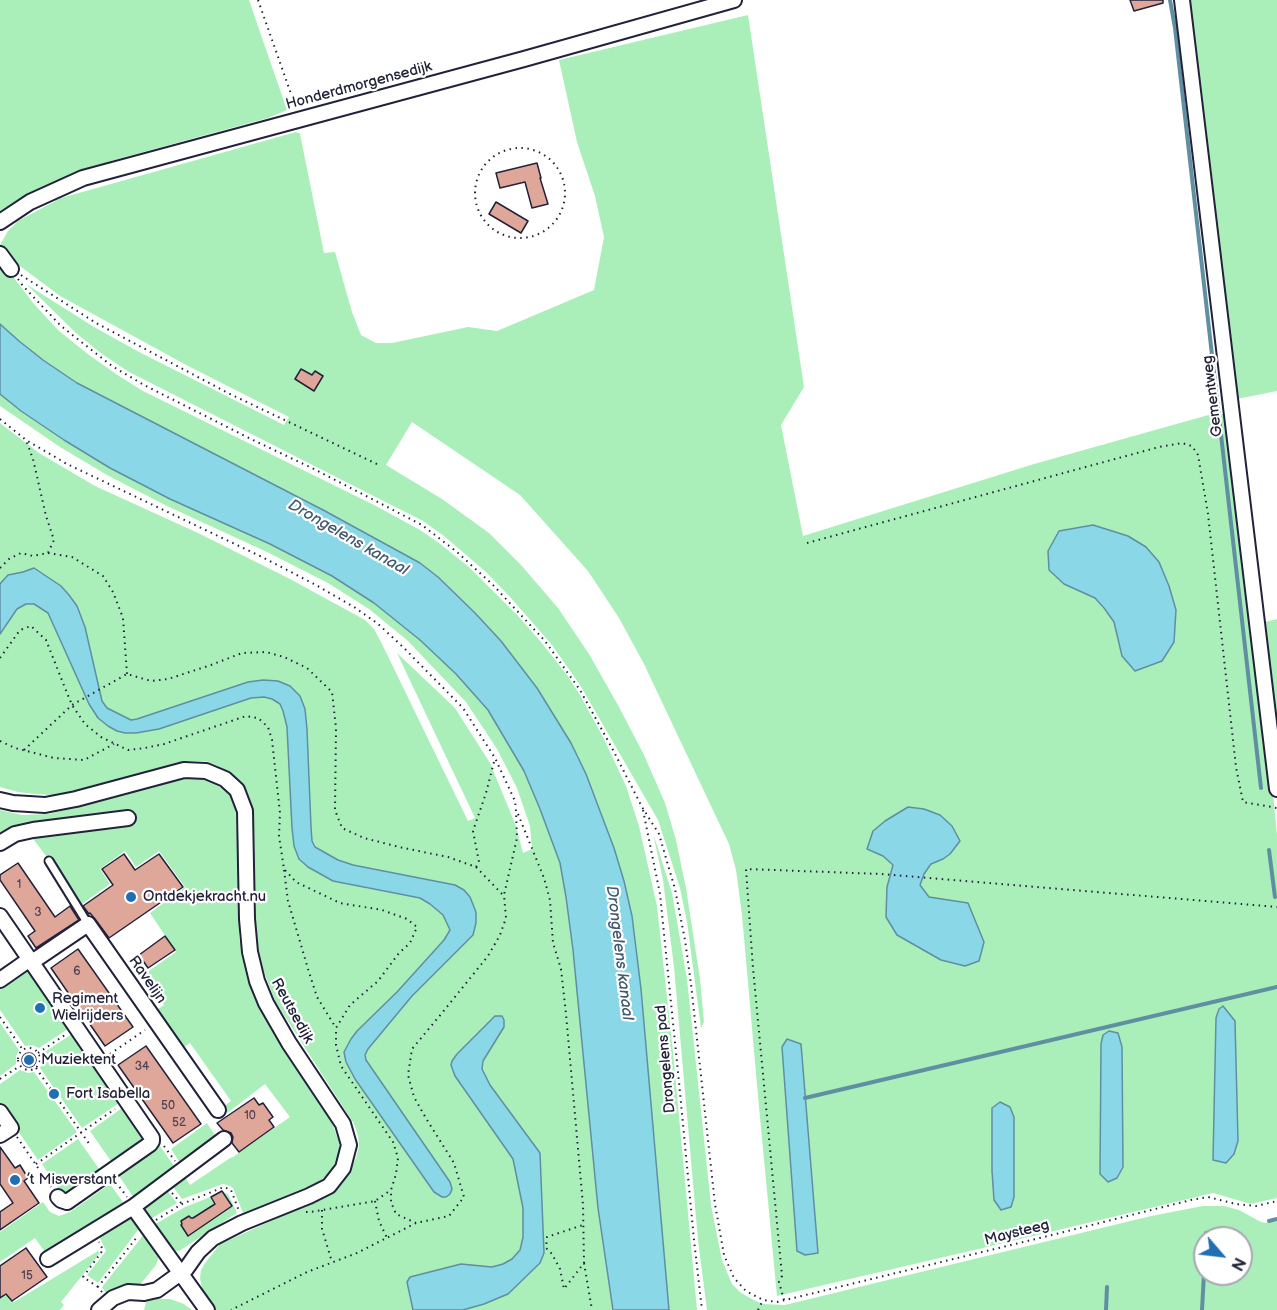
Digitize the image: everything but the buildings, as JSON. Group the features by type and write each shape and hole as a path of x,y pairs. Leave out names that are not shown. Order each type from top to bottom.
{"street":[{"name":"Honderdmorgensedijk","path":"0,222 30,202 83,178 734,0"},
{"name":"Gementweg","path":"1182,0 1277,789"},
{"path":"0,254 11,269"},
{"name":"Reutsedijk","path":"0,800 45,805 184,770 206,771 225,779 237,790 245,812 247,919 250,952 257,981 266,1003 289,1043 343,1124 349,1145 343,1168 329,1186 242,1222 213,1238 198,1252 186,1269 156,1290 128,1293 113,1298 99,1310"},
{"path":"0,843 15,834 33,830 128,819"},
{"path":"0,916 152,1138 150,1144 67,1202 58,1197"},
{"path":"0,980 88,924"},
{"name":"Ravelijn","path":"88,924 218,1110"},
{"path":"0,1112 5,1131"},
{"path":"48,1259 133,1206 224,1139"},
{"path":"133,1206 207,1310"}],"lane":[{"path":"49,861 88,924"}],"path":[{"path":"258,0 300,119"},
{"path":"520,147 544,154 555,164 565,183 560,214 547,230 536,235 516,238 498,233 482,218 476,205 476,181 482,167 498,153 520,147"},
{"path":"11,269 96,323 230,394 381,466"},
{"path":"11,269 23,286 61,326 112,366 154,391 422,525 457,552 493,585 545,641 580,690 642,807 659,834 675,889 685,940 715,1204 724,1255 734,1278 746,1291 763,1300 758,1310"},
{"path":"0,419 26,440 67,464 260,556 314,584 377,623 463,708 495,758 515,801 516,847 504,896 506,918 500,935 488,956 412,1048 408,1076 414,1097 454,1163 464,1197 449,1215 416,1223 357,1253 307,1272 231,1310"},
{"path":"26,440 54,540 48,553"},
{"path":"807,543 1159,447 1182,443 1192,446 1198,455 1208,514 1236,767 1243,802 1277,808"},
{"path":"0,568 9,559 21,553 33,556 48,553 72,557 103,576 113,592 123,618 126,674"},
{"path":"0,658 21,630 31,626 46,640 72,705 86,724 101,737 128,750 164,744 246,716 258,718 268,727 272,740 280,813 279,836 288,901 317,997 336,1028"},
{"path":"24,750 72,705 126,674 151,681 168,679 242,653 266,652 284,657 307,668 332,692 336,728 335,810 342,828 364,838 448,857 476,867 504,896"},
{"path":"0,741 54,758 84,760 114,744"},
{"path":"476,867 479,862 473,831 495,758"},
{"name":"Drongelens pad","path":"642,807 660,894 702,1310"},
{"path":"516,811 544,878 550,900 553,943 561,969 583,1205 584,1263 592,1310"},
{"path":"284,869 296,882 340,903 382,910 406,919 417,927 410,943 399,953 378,981 350,1005 336,1028 336,1046 341,1066 393,1142 398,1158 391,1190 391,1202 396,1214 416,1223"},
{"path":"784,1300 779,1282 782,1276 746,869 881,874 1277,907"},
{"path":"0,1017 23,1050"},
{"path":"100,1061 157,1022"},
{"path":"38,1053 77,1027"},
{"path":"31,1049 38,1053 40,1062 36,1068 29,1071 20,1066 18,1058 23,1050 31,1049"},
{"path":"0,1079 20,1066"},
{"path":"36,1068 90,1145"},
{"path":"36,1164 127,1100"},
{"path":"5,1131 36,1164 58,1197"},
{"path":"152,1141 160,1140 182,1170"},
{"path":"110,1172 133,1206"},
{"path":"279,1208 310,1212 375,1201 391,1190"},
{"name":"Maysteeg","path":"763,1300 769,1302 784,1300 1191,1200 1208,1197 1256,1206 1277,1201"},
{"path":"375,1201 379,1221 387,1238"},
{"path":"322,1210 322,1229 332,1262"},
{"path":"583,1225 548,1237 546,1248 560,1269 564,1289 584,1263"},
{"path":"93,1232 103,1250 83,1277 98,1287"}],"green space":[{"path":"0,0 249,0 287,110 268,118 114,160 76,173 44,187 0,215"},
{"path":"1187,0 1277,0 1277,391 1237,399 1205,126"},
{"path":"748,15 804,387 781,425 803,536 1034,464 1212,414 1225,414 1268,743 1277,835 1277,1198 1251,1204 1213,1193 777,1296 736,870 729,844 644,664 619,618 588,571 520,495 412,422 386,465 442,499 489,533 521,565 558,608 589,654 644,755 665,803 676,840 700,979 704,1022 701,1028 687,922 680,888 658,820 580,685 552,645 511,598 486,572 423,521 129,372 102,354 76,333 26,284 94,327 141,353 284,425 289,417 190,367 60,296 16,263 2,250 0,245 8,231 18,221 61,198 296,132 304,135 300,134 324,253 335,252 361,335 376,343 392,343 468,327 497,331 594,290 604,237 595,196 577,142 559,60","holes":["1093,525 1128,536 1146,547 1159,562 1169,586 1122,656 1114,622 1095,598","908,807 924,809 943,859 931,864 920,885 929,897 968,903 887,898 887,887 893,864 883,856 873,831","1235,1021 1238,1141 1234,1154","1103,1036 1122,1047 1123,1167 1117,1178 1100,1174 1101,1044","787,1039 805,1098 818,1252 797,1251 782,1047"]},
{"path":"0,260 34,304 58,330 119,376 143,391 376,506 439,543 469,567 519,617 567,675 604,739 626,786 639,826 657,906 697,1310 669,1310 636,944 624,881 598,804 571,743 537,688 501,641 475,613 420,563 325,511 77,383 19,341 0,324"},
{"path":"0,394 64,440 110,468 170,499 270,544 332,576 374,603 420,640 456,674 488,710 524,771 560,863 573,950 598,1208 613,1310 463,1310 508,1294 540,1263 544,1253 540,1153 490,1085 482,1069 487,1054 455,1076 513,1159 523,1208 523,1237 519,1251 512,1259 492,1267 461,1264 410,1277 407,1282 413,1310 213,1310 203,1293 200,1278 205,1263 220,1244 324,1197 337,1187 346,1178 356,1158 359,1146 358,1135 354,1124 275,1001 261,964 256,943 254,827 249,800 242,783 218,766 206,761 189,761 69,793 35,794 0,787 0,634 17,609 26,604 33,604 48,613 89,704 98,718 117,731 251,698 264,697 280,704 287,727 294,846 365,888 420,898 443,915 450,930 444,940 397,992 357,1031 347,1046 355,1079 434,1192 442,1197 365,1055 412,996 473,935 431,880 353,865 338,860 315,847 311,827 307,729 290,686 278,681 248,682 131,720 107,708 102,701 61,586 34,568 8,575 0,584 0,423 39,453 95,486 198,533 365,620 374,629 382,644 468,821 475,818 397,653 455,708 490,763 516,826 523,853 532,849 530,826 517,788 497,749 466,702 407,640 369,609 328,583 107,475 60,447 0,406"},
{"path":"1277,619 1277,730 1265,622"},
{"path":"201,776 224,789 235,804 239,856 239,938 250,986 262,1009 329,1114 339,1142 339,1153 328,1175 317,1183 243,1213 233,1188 230,1186 223,1184 182,1199 171,1184 183,1174 190,1185 290,1117 265,1084 226,1114 222,1108 231,1101 190,1043 181,1049 155,1011 164,1005 143,975 176,952 150,913 185,887 159,851 136,867 125,851 100,869 110,884 82,904 31,836 0,848 0,810 22,815 49,814"},
{"path":"653,833 672,893 687,979 711,1205 722,1260 732,1284 750,1298 762,1304 785,1305 1151,1216 1203,1206 1224,1206 1239,1210 1261,1222 1277,1221 1277,1310 707,1310 698,1240 674,967 663,880"},
{"path":"27,966 71,1027 39,1048 32,1045 25,1046 0,1010 0,987"},
{"path":"0,1023 19,1050 16,1064 0,1076"},
{"path":"75,1032 122,1101 82,1128 40,1068 43,1053"},
{"path":"20,1070 28,1073 34,1072 77,1132 38,1160 0,1105 0,1084"},
{"path":"126,1105 150,1139 113,1164 90,1131"},
{"path":"207,1123 217,1138 181,1164 171,1149"},
{"path":"78,1139 102,1173 65,1198 42,1164"},
{"path":"159,1145 177,1170 134,1198 117,1173"},
{"path":"110,1184 125,1205 47,1255 35,1238 0,1262 0,1232 43,1202 50,1212 59,1216 70,1212"},
{"path":"166,1189 177,1203 149,1220 143,1211 146,1204"},
{"path":"223,1192 228,1194 237,1213 179,1251 169,1250 152,1226 185,1207"},
{"path":"129,1217 134,1218 141,1226 98,1283 87,1275 106,1251 99,1236"},
{"path":"145,1233 158,1254 156,1265 138,1287 108,1296 102,1287"},
{"path":"98,1251 100,1253 61,1302 64,1305 60,1310 0,1310 0,1282 14,1302"},
{"path":"170,1299 192,1310 144,1310 146,1302"}],"water":[{"name":"Drongelens kanaal","path":"0,324 43,360 77,383 325,511 420,563 475,613 501,641 537,688 571,743 586,774 614,848 632,916 641,989 669,1310 613,1310 598,1208 573,950 560,863 524,771 488,710 456,674 420,640 374,603 332,576 110,468 21,411 0,394"},
{"path":"1093,525 1128,536 1146,547 1159,562 1176,610 1174,642 1162,661 1135,671 1122,656 1114,622 1104,608 1095,598 1064,584 1049,570 1048,551 1059,531"},
{"path":"34,568 61,586 77,606 85,627 102,701 107,708 131,720 248,682 278,681 290,686 300,696 305,709 312,841 315,847 338,860 353,865 455,885 470,897 476,912 473,935 412,996 365,1055 366,1060 450,1182 452,1189 446,1197 434,1192 355,1079 346,1062 344,1052 357,1031 397,992 444,940 450,930 443,915 420,898 333,881 308,867 299,859 294,846 292,828 287,727 280,704 272,699 251,698 159,729 136,733 117,731 98,718 89,704 48,613 34,604 26,604 17,609 0,634 0,584 8,575"},
{"path":"908,807 924,809 940,815 952,826 960,841 950,854 931,864 920,885 929,897 968,903 984,942 979,961 965,966 941,960 897,935 886,917 887,887 893,865 883,856 867,849 873,831"},
{"path":"1223,1006 1235,1021 1238,1141 1234,1154 1226,1163 1213,1160 1216,1018 1219,1009"},
{"path":"495,1016 502,1016 504,1027 483,1061 482,1069 490,1085 540,1153 544,1253 540,1263 508,1294 463,1310 413,1310 407,1282 410,1277 461,1264 492,1267 512,1259 520,1250 523,1237 523,1208 513,1159 455,1076 451,1065 457,1054"},
{"path":"1109,1031 1118,1033 1122,1047 1123,1167 1117,1178 1108,1182 1100,1174 1101,1044 1103,1035"},
{"path":"787,1039 801,1044 818,1253 805,1255 797,1251 782,1047"},
{"path":"1000,1102 1010,1107 1014,1117 1014,1197 1011,1207 1001,1210 994,1200 992,1171 992,1108"}],"waterway":[{"path":"1170,0 1261,788"},
{"path":"1269,850 1275,897"},
{"path":"805,1098 1277,987"},
{"path":"1269,1221 1277,1219"},
{"path":"1202,1310 1203,1286"},
{"path":"1106,1310 1107,1287"}],"place":[{"name":"Ontdekjekracht.nu","path":"131,897"},
{"name":"Regiment Wielrijders","path":"40,1008"},
{"name":"Muziektent","path":"29,1060"},
{"name":"Fort Isabella","path":"54,1094"},
{"name":"’t Misverstant","path":"15,1180"}]}
